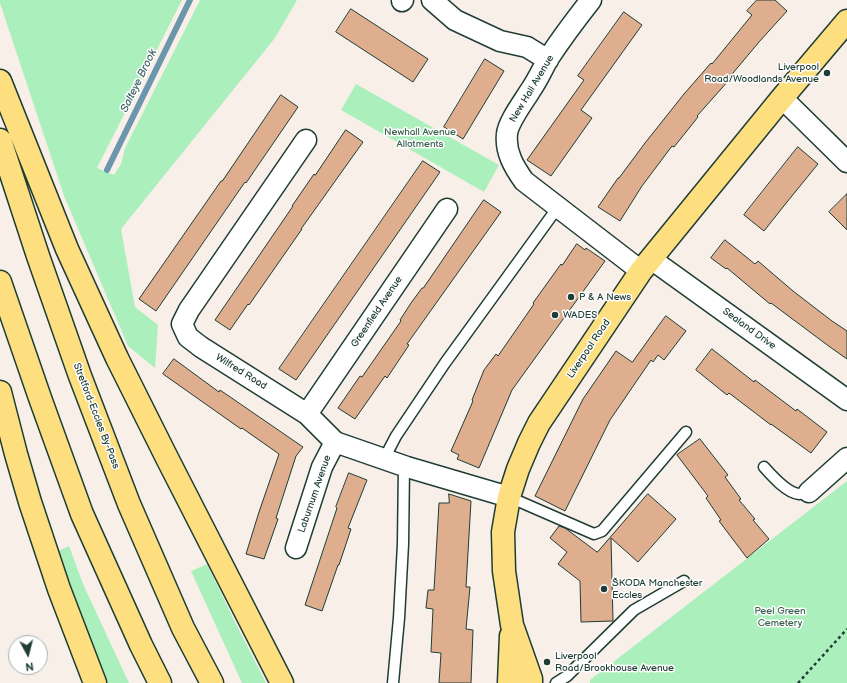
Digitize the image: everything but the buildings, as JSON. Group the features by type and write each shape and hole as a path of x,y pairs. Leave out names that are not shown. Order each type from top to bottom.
{"highway":[{"name":"Liverpool Road","path":"510,683 512,625 504,571 503,532 509,497 518,469 539,423 646,265 782,98 847,21"},
{"path":"0,81 67,249 118,358 167,458 282,683"},
{"name":"Stretford-Eccles By-Pass","path":"0,140 38,256 80,376 129,504 183,628 212,683"},
{"path":"0,282 82,514 141,645 160,683"},
{"path":"0,392 30,502 95,683"},
{"name":"Liverpool Road","path":"512,625 531,679 531,683"}],"street":[{"path":"432,0 455,20 500,41 527,46 548,60"},
{"name":"New Hall Avenue","path":"591,0 572,24 548,60 536,83 512,120 507,133 508,150 514,166 524,181 558,207 646,265"},
{"path":"782,98 847,162"},
{"name":"Wilfred Road","path":"306,140 189,310 182,324 188,337 201,347 307,414 335,442 404,466 509,497"},
{"name":"Greenfield Avenue","path":"307,414 447,209"},
{"name":"Sealand Drive","path":"646,265 847,400"},
{"name":"Laburnum Avenue","path":"296,548 322,467 335,442"},
{"path":"809,492 847,458"}],"lane":[{"path":"384,459 396,436 444,363 558,207"},
{"path":"509,497 594,534 602,531 686,432"},
{"path":"393,683 399,618 403,544 404,466"},
{"path":"764,467 774,478 789,490 799,494 809,492"},
{"path":"556,683 566,676 634,610 684,581"}],"path":[{"path":"798,683 847,629"}],"green space":[{"path":"0,0 182,0 97,168 114,175 121,164 125,148 200,0 297,0 275,38 121,229 135,307 158,325 155,368 128,346 64,196"},
{"name":"Newhall Avenue Allotments","path":"356,84 499,165 484,192 341,110"},
{"name":"Peel Green Cemetery","path":"847,481 847,683 590,683 590,680"},
{"path":"69,546 83,584 129,683 104,683 56,552"},
{"path":"207,564 266,683 242,683 191,571"}],"waterway":[{"name":"Salteye Brook","path":"107,170 190,0"}],"place":[{"name":"Liverpool Road/Woodlands Avenue","path":"827,73"},
{"name":"P & A News","path":"571,297"},
{"name":"WADES","path":"555,315"},
{"name":"ŠKODA Manchester Eccles","path":"604,589"},
{"name":"Liverpool Road/Brookhouse Avenue","path":"547,662"}]}
